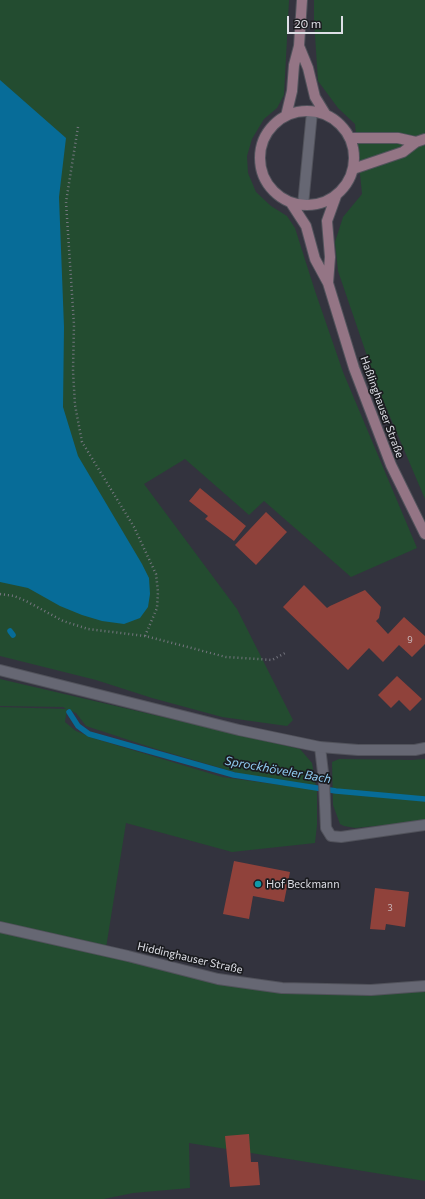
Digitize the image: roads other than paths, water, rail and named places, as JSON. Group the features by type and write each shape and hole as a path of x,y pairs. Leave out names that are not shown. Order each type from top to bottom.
{"main road":[{"path":"286,116 292,91 294,65 299,46 302,0"},
{"path":"299,46 308,68 315,97 326,115 340,125 350,138 354,154 353,169 350,179 336,196 320,204 303,205 291,203 273,191 262,172 260,161 264,140 277,122 286,116 303,112 326,115"},
{"path":"350,138 398,138 420,140"},
{"path":"353,169 403,152 420,140"},
{"name":"Haßlinghauser Straße","path":"328,283 330,257 327,221 336,196"},
{"name":"Haßlinghauser Straße","path":"291,203 306,226 315,259 328,283 354,368 391,465 425,534"}],"street":[{"path":"303,205 312,112"},
{"path":"0,670 239,730 320,747 358,750 415,750 425,748"},
{"path":"320,747 324,780 326,828 331,836 341,837 425,825"},
{"name":"Hiddinghauser Straße","path":"0,927 128,956 218,979 275,987 371,990 425,986"}],"water":[{"path":"0,80 66,138 59,197 64,327 63,407 78,456 149,578 150,594 148,607 140,618 124,624 102,621 82,615 60,606 28,588 0,582"}],"waterway":[{"name":"Sprockhöveler Bach","path":"10,631 13,635"},
{"name":"Sprockhöveler Bach","path":"69,712 78,726 89,734 234,775 336,791 425,799"}],"place":[{"name":"Hof Beckmann","path":"258,884"}]}
